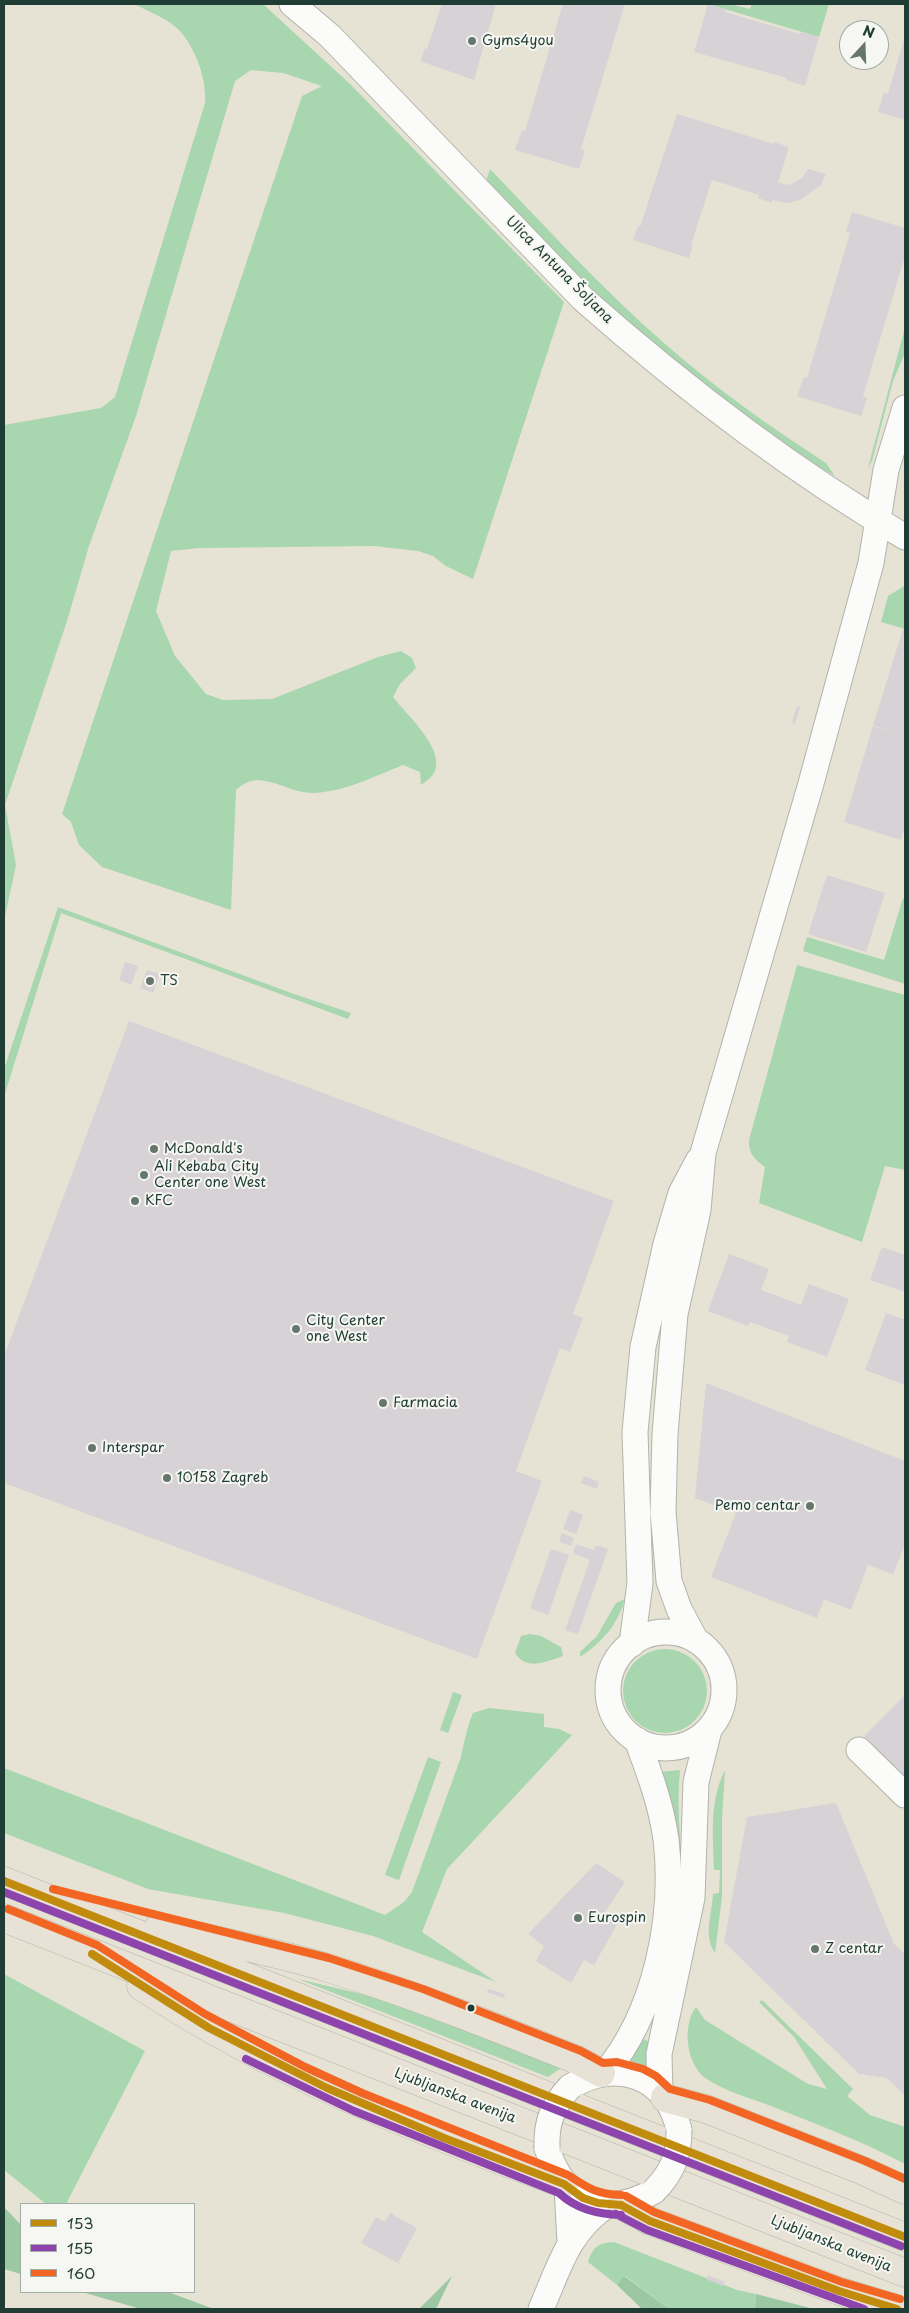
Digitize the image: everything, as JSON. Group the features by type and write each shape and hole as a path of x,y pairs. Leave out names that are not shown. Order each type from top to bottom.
{"main road":[{"path":"4,1881 905,2237"},
{"path":"51,1899 261,1950 374,1982 577,2060 603,2073"},
{"name":"Ljubljanska avenija","path":"4,1918 905,2273"},
{"path":"92,1954 200,2023 301,2076 358,2102 565,2185"},
{"path":"663,2095 706,2109 861,2170 905,2190"},
{"path":"614,2205 839,2291 897,2309"}],"street":[{"name":"Ulica Antuna Šoljana","path":"292,4 330,36 583,299 622,333 759,442 905,537"},
{"path":"695,1639 679,1609 669,1580 663,1512 665,1434 675,1314 698,1210 703,1153 810,787 871,563 886,470 905,408"},
{"path":"632,1644 640,1583 635,1432 644,1347 666,1244 681,1193 703,1153"},
{"path":"663,2095 660,2054 692,1898 696,1782 709,1730 719,1714 724,1696 724,1678 717,1660 704,1646 695,1639 678,1633 659,1632 645,1636 632,1644 617,1658 611,1672 608,1692 612,1711 622,1728 637,1740 655,1747 675,1748 694,1741 709,1730"},
{"path":"603,2073 629,2040 644,2008 652,1985 665,1920 668,1873 666,1838 658,1797 637,1740"},
{"path":"858,1750 905,1795"},
{"path":"541,2309 570,2242 585,2222 614,2205 639,2200 654,2191 666,2180 679,2150 679,2130 673,2110 663,2095 639,2078 628,2074 603,2073 585,2078 561,2097 549,2119 547,2148 552,2166 565,2185 593,2202 614,2205"},
{"path":"565,2185 570,2242"}],"green space":[{"path":"134,4 263,4 350,84 564,302 473,579 446,566 433,556 418,551 374,546 200,548 171,551 156,611 175,656 206,694 223,700 272,699 378,657 401,651 412,658 416,668 400,684 393,697 428,739 436,758 436,767 433,775 421,785 420,772 403,765 346,787 311,793 301,792 272,782 254,781 245,783 236,790 231,910 102,867 79,845 71,822 62,814 302,96 322,86 283,73 251,70 235,81 136,416 89,546 67,621 5,805 16,865 4,921 4,425 101,408 115,397 205,103 204,84 199,64 185,37 169,22"},
{"path":"708,4 729,4 750,9 752,4 829,4 819,37"},
{"path":"490,169 597,280 664,343 743,406 826,463 835,476 795,453 703,387 594,293 486,181"},
{"path":"905,327 905,353 893,381 872,461 868,468"},
{"path":"904,586 905,629 881,622 888,596"},
{"path":"903,898 905,899 905,984 803,951 807,937 884,960"},
{"path":"58,907 291,993 351,1013 348,1019 61,913 4,1097 4,1069"},
{"path":"797,965 905,995 905,1170 885,1166 862,1242 759,1203 765,1167 753,1156 749,1140"},
{"path":"625,1599 618,1617 608,1632 595,1646 580,1657 580,1652 597,1636 616,1603"},
{"path":"530,1634 541,1636 561,1647 563,1655 536,1664 520,1659 515,1653 521,1636"},
{"path":"665,1649 681,1652 695,1661 704,1675 707,1691 704,1707 695,1721 681,1730 665,1733 649,1730 635,1721 626,1707 623,1691 626,1675 635,1661 649,1652"},
{"path":"453,1692 462,1695 448,1733 440,1730"},
{"path":"489,1708 544,1714 544,1727 559,1729 572,1735 447,1869 422,1932 496,1982 373,1936 284,1913 148,1889 4,1833 4,1768 385,1915 404,1902 412,1892 461,1757 473,1713"},
{"path":"428,1757 441,1762 399,1880 385,1875"},
{"path":"680,1770 680,1905 655,2022 649,2020 656,1992 660,1772"},
{"path":"725,1770 722,1820 722,1897 715,1953 709,1939 709,1924 713,1894 719,1893 720,1870 714,1870 713,1818 716,1794"},
{"path":"4,1974 145,2051 67,2203 45,2203 4,2170"},
{"path":"298,1979 383,1999 568,2063 548,2077"},
{"path":"762,2000 853,2089 847,2096 870,2115 905,2127 905,2164 839,2133 728,2090 704,2077 693,2062 688,2043 689,2023 696,2007 705,2020 808,2084 827,2089 794,2037 759,2002"},
{"path":"640,2038 648,2041 647,2068 626,2060"},
{"path":"4,2207 20,2224 20,2274 4,2269"},
{"path":"614,2242 737,2290 756,2294 755,2309 669,2309 625,2276 617,2285 588,2262 594,2249 604,2243"},
{"path":"452,2276 436,2309 419,2309"},
{"path":"624,2276 669,2309 642,2309 617,2285"},
{"path":"85,2293 171,2293 214,2309 141,2309"},
{"path":"756,2294 814,2309 755,2309"}],"building":[{"path":"442,4 496,4 474,80 420,61 425,48 427,49"},
{"path":"563,4 625,4 581,149 585,151 579,169 515,150 522,130 525,131"},
{"path":"708,4 725,9 725,12 800,34 801,32 819,37 805,86 786,80 787,78 694,52"},
{"path":"905,36 905,120 878,112 884,93 888,94"},
{"path":"677,114 789,147 778,183 790,185 802,178 808,169 826,174 821,185 800,200 787,203 772,200 772,203 758,198 759,195 712,180 691,245 693,245 689,258 633,240 638,226 640,227"},
{"path":"852,212 905,228 905,256 863,396 867,398 861,416 797,396 804,377 807,378 850,233 846,232"},
{"path":"903,629 905,630 905,827 901,840 844,822 873,726 894,732 873,725"},
{"path":"797,706 800,707 795,724 792,723"},
{"path":"827,875 885,893 866,952 808,934"},
{"name":"TS","path":"125,962 138,966 131,985 119,980"},
{"name":"TS","path":"147,970 160,974 153,993 140,988"},
{"name":"City Center one West","path":"129,1021 614,1201 573,1314 583,1318 570,1352 560,1348 516,1471 542,1481 477,1659 4,1483 4,1356"},
{"path":"882,1247 905,1255 905,1292 870,1280"},
{"path":"729,1254 769,1269 761,1290 801,1305 809,1284 849,1299 827,1357 787,1342 789,1336 750,1322 748,1326 708,1311"},
{"path":"886,1313 905,1320 905,1385 865,1370"},
{"name":"Pemo centar","path":"706,1383 905,1461 905,1545 893,1574 868,1565 851,1610 824,1599 817,1618 711,1577 736,1513 695,1498"},
{"path":"584,1476 599,1482 597,1489 581,1483"},
{"path":"570,1510 583,1515 576,1534 563,1529"},
{"path":"562,1533 574,1538 571,1546 559,1542"},
{"path":"576,1544 594,1550 596,1545 608,1549 578,1634 565,1630 590,1560 573,1553"},
{"path":"551,1549 569,1555 548,1615 530,1608"},
{"path":"905,1695 905,1781 864,1736"},
{"name":"Z centar","path":"836,1803 894,1944 905,1954 905,2096 887,2078 859,2074 724,1942 747,1817"},
{"name":"Eurospin","path":"596,1863 625,1882 605,1912 618,1923 594,1965 584,1960 571,1983 536,1961 544,1946 528,1934"},
{"path":"488,1989 505,1994 504,1998 487,1992"},
{"path":"390,2213 417,2228 398,2263 361,2243 376,2217 385,2222"},
{"path":"708,2275 725,2282 723,2286 706,2279"}],"transit line":[{"name":"153","path":"4,1881 905,2237"},
{"name":"160","path":"53,1889 329,1958 423,1989 581,2051 603,2063 617,2062 643,2069 656,2076 670,2089 710,2100 865,2161 905,2179"},
{"name":"155","path":"4,1892 901,2246"},
{"name":"160","path":"8,1909 97,1945 205,2014 305,2067 362,2093 568,2175 593,2190 621,2195"},
{"name":"153","path":"92,1954 209,2028 327,2088 444,2138 564,2184 583,2198 598,2203 621,2205"},
{"name":"155","path":"246,2059 354,2111 559,2193 572,2203 587,2210 621,2215"},
{"name":"160","path":"626,2196 654,2212 842,2282 900,2299"},
{"name":"153","path":"621,2205 650,2221 839,2291 897,2309"},
{"name":"155","path":"616,2214 647,2230 864,2309"}],"place":[{"name":"Gyms4you","path":"472,41"},
{"name":"TS","path":"150,981"},
{"name":"McDonald's","path":"154,1149"},
{"name":"Ali Kebaba City Center one West","path":"144,1175"},
{"name":"KFC","path":"135,1201"},
{"name":"City Center one West","path":"296,1329"},
{"name":"Farmacia","path":"383,1403"},
{"name":"Interspar","path":"92,1448"},
{"name":"10158 Zagreb","path":"167,1478"},
{"name":"Pemo centar","path":"810,1506"},
{"name":"Eurospin","path":"578,1918"},
{"name":"Z centar","path":"815,1949"}]}
